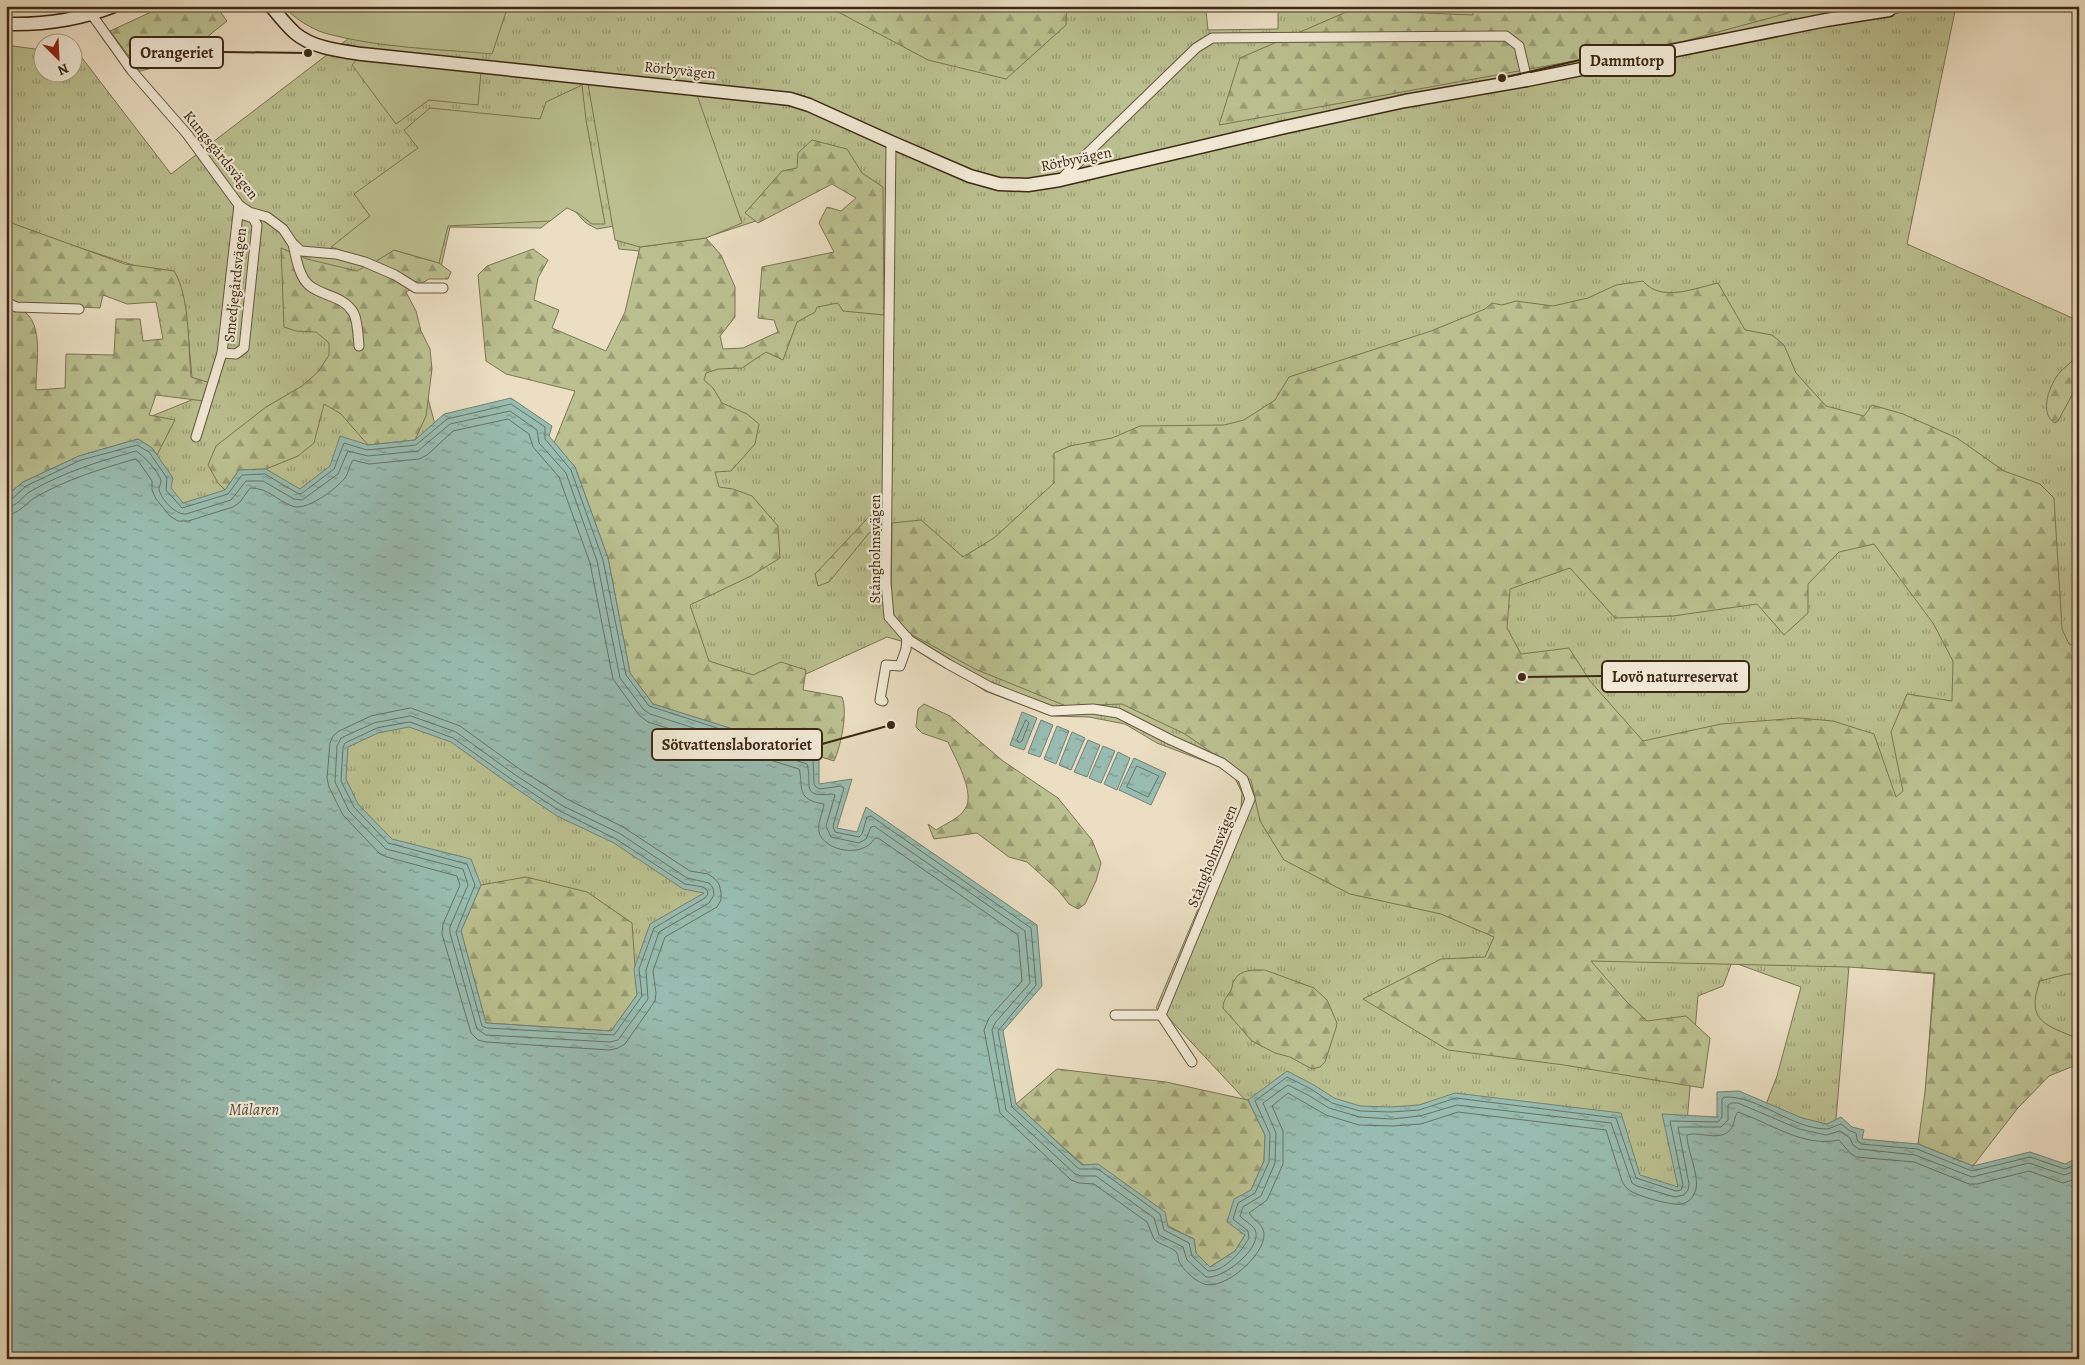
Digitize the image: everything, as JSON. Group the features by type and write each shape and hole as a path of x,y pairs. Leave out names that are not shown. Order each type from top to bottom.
{"street":[{"path":"6,24 50,23 92,15 114,6"},
{"name":"Rörbyvägen","path":"271,6 296,35 335,50 790,99 809,104 890,142 970,176 999,184 1028,186 1405,101 1527,80 1826,20 1907,6"},
{"name":"Kungsgårdsvägen","path":"92,15 132,71 187,134 239,210 266,217 283,229 292,244"},
{"path":"1060,180 1196,48 1212,38 1506,36 1519,46 1527,80"},
{"name":"Stångholmsvägen","path":"890,142 886,583 889,618 907,637 948,664 990,687 1052,711 1093,709 1118,713 1171,740 1222,762 1243,779 1250,799 1160,1015"},
{"name":"Smedjegårdsvägen","path":"196,437 222,353 239,210 252,218 257,225 244,348 236,354 222,353"},
{"path":"292,244 301,251 336,254 365,262 395,275 416,288 443,288"},
{"path":"292,244 297,265 309,285 324,294 344,300 354,313 359,346"},
{"path":"6,302 16,307 79,309"},
{"path":"883,701 880,700 886,665 900,666 906,649 907,637"},
{"path":"1114,1015 1160,1015 1192,1062"}],"green space":[{"path":"164,6 216,6 227,21 201,42 186,60 140,71 110,31"},
{"path":"283,6 508,6 492,54 410,47 348,39 310,27 292,15"},
{"path":"391,6 1175,6 1175,11 1206,11 1208,30 1278,29 1278,6 1820,6 1821,9 1838,6 1956,6 1907,244 2079,321 2079,1045 1945,1157 2058,1196 2079,1150 2079,1359 1006,1359 6,519 147,418 194,399 188,333 177,292 142,268 6,224 6,45 32,49 32,82 82,82 82,58 171,174","holes":["791,174 881,186 780,346 777,357 766,351 697,362 698,240 756,221","569,205 586,223 597,229 614,226 619,249 640,251 614,403 548,467 441,447 398,286 441,267 450,227 541,228","887,637 901,641 934,657 985,691 1052,716 1089,717 1125,724 1157,743 1220,767 1235,778 1242,793 1241,808 1156,1008 1165,1014 1247,1102 1007,1125 721,758 782,685","1732,962 1801,987 1777,1076 1755,1133 1687,1122 1698,996 1723,986","1849,966 1934,974 1922,1139 1912,1165 1833,1155"]},
{"path":"827,6 1067,6 1066,25 1006,79 928,60"},
{"path":"1473,6 1814,6 1685,41 1219,125 1240,58 1351,10 1473,15"},
{"path":"359,57 481,72 478,105 429,100 396,124 352,65"},
{"path":"588,84 697,95 742,223 706,238 640,247 615,240"},
{"path":"582,85 586,120 605,224 592,224 578,213 567,208 550,221 448,226 439,263 394,250 375,262 331,247 370,216 354,194 418,148 404,130 430,108 540,119 546,102"},
{"path":"812,140 847,149 862,173 883,187 884,315 843,311 838,303 817,307 815,312 797,322 783,360 766,352 742,368 718,369 706,373 704,380 713,388 722,403 747,414 759,424 755,444 731,471 715,472 719,487 733,489 752,496 778,526 780,558 751,576 690,605 709,661 753,675 781,662 806,670 803,690 842,697 844,703 843,729 834,761 653,704 630,673 608,558 575,467 554,443 575,391 506,374 486,361 478,275 487,266 533,249 548,260 538,278 534,300 559,310 552,328 606,351 625,312 640,247 706,238 721,255 735,287 735,317 720,336 723,349 743,348 778,332 774,320 758,318 762,267 834,252 819,223 827,207 841,211 856,198 832,184 758,223 745,213 782,171 797,168 798,153"},
{"path":"6,221 125,264 174,271 179,281 186,307 191,377 210,383 204,401 156,395 149,415 175,420 157,455 152,448 138,439 79,456 23,482 6,496 6,306 21,310 29,316 34,324 38,346 36,390 65,388 66,354 114,355 116,319 140,319 143,341 163,339 156,302 127,304 103,295 100,308 21,304 6,299"},
{"path":"281,248 307,259 357,271 394,250 439,263 451,272 448,279 429,279 406,292 416,311 421,331 430,349 432,369 426,416 415,440 368,445 341,414 324,404 314,443 298,456 266,469 239,470 225,490 218,483 208,465 216,446 266,407 302,386 318,372 329,355 329,343 316,332 296,331 284,327"},
{"path":"1643,281 1650,288 1669,293 1718,283 1745,330 1772,335 1784,345 1796,373 1826,406 1864,416 1872,405 1903,414 1957,438 2004,471 2040,484 2054,498 2062,629 2069,644 2079,646 2079,880 2074,883 2079,895 2079,974 2067,974 2040,981 2035,1005 2037,1014 2048,1025 2079,1039 2079,1067 2076,1065 2049,1076 2017,1109 1973,1166 1918,1144 1925,1092 1935,973 1848,967 1591,961 1625,1000 1647,1021 1686,1016 1710,1038 1703,1088 1564,1065 1448,1050 1363,999 1441,959 1485,957 1494,937 1441,914 1350,894 1284,860 1260,821 1251,780 1185,734 1122,704 1066,706 975,669 909,633 891,613 892,523 921,520 963,557 994,538 1054,483 1054,453 1070,446 1112,438 1140,426 1224,425 1244,420 1275,400 1289,377 1431,331 1485,309 1492,303 1502,305 1516,301 1553,306 1588,298 1616,285","holes":["1874,544 1933,623 1953,661 1952,701 1907,694 1891,732 1903,791 1896,797 1874,734 1833,721 1799,718 1721,724 1643,741 1590,681 1569,648 1521,654 1507,628 1510,589 1570,568 1615,618 1673,616 1757,604 1784,635 1808,613 1808,584 1839,552"]},
{"path":"2079,346 2079,382 2058,421 2055,423 2047,412 2047,398 2056,377 2072,361"},
{"path":"882,503 882,530 869,533 829,582 818,586 815,574"},
{"path":"924,704 950,716 1003,761 1058,798 1092,840 1101,863 1096,881 1085,904 1078,909 1069,904 1058,890 1027,862 1009,857 977,833 934,839 928,824 936,830 956,818 965,809 968,802 968,794 963,776 948,742 922,733 916,727 918,709"},
{"path":"526,877 587,892 632,923 637,995 611,1031 486,1023 461,931 481,885"},
{"path":"1265,970 1314,988 1327,1000 1337,1023 1325,1062 1320,1067 1312,1069 1290,1057 1275,1053 1252,1041 1223,1008 1224,1001 1231,990 1234,980 1241,973"},
{"path":"1057,1069 1166,1082 1248,1100 1265,1135 1264,1161 1251,1190 1245,1235 1235,1251 1210,1267 1196,1253 1194,1239 1169,1226 1122,1196 1078,1161 1016,1104"}],"water":[{"name":"Mälaren","path":"511,398 552,426 549,436 575,467 608,558 630,673 653,704 819,756 819,784 852,779 837,828 857,832 866,807 1037,925 1042,986 1003,1031 1016,1104 1082,1165 1098,1164 1165,1212 1168,1227 1194,1239 1196,1253 1210,1267 1235,1251 1245,1235 1227,1222 1234,1199 1251,1190 1264,1161 1265,1135 1248,1100 1287,1071 1334,1098 1360,1106 1391,1107 1419,1105 1455,1093 1621,1113 1640,1175 1678,1187 1662,1114 1717,1117 1717,1092 1739,1091 1802,1118 1827,1124 1841,1117 1852,1127 1864,1130 1862,1139 1918,1144 1973,1166 2030,1152 2065,1164 2079,1157 2079,1359 6,1359 6,496 23,482 79,456 138,439 152,448 173,478 171,488 183,503 225,490 239,470 266,469 300,489 330,466 340,436 368,445 415,440 444,414","holes":["409,727 451,742 557,816 614,843 683,889 704,893 650,924 634,969 637,995 611,1031 486,1023 461,931 481,885 471,859 392,839 358,804 346,779 348,747 378,733"]},
{"path":"1022,712 1037,718 1024,750 1010,745"},
{"path":"1041,720 1053,725 1040,757 1028,753"},
{"path":"1057,726 1069,731 1056,764 1044,759"},
{"path":"1072,732 1085,738 1071,770 1059,765"},
{"path":"1088,740 1100,745 1087,777 1074,772"},
{"path":"1103,746 1115,751 1101,783 1089,778"},
{"path":"1118,752 1130,758 1117,790 1104,784"},
{"path":"1134,758 1166,773 1151,805 1119,790"}],"place":[{"name":"Orangeriet","path":"308,53"},
{"name":"Dammtorp","path":"1502,78"},
{"name":"Lovö naturreservat","path":"1522,677"},
{"name":"Sötvattenslaboratoriet","path":"891,725"}]}
